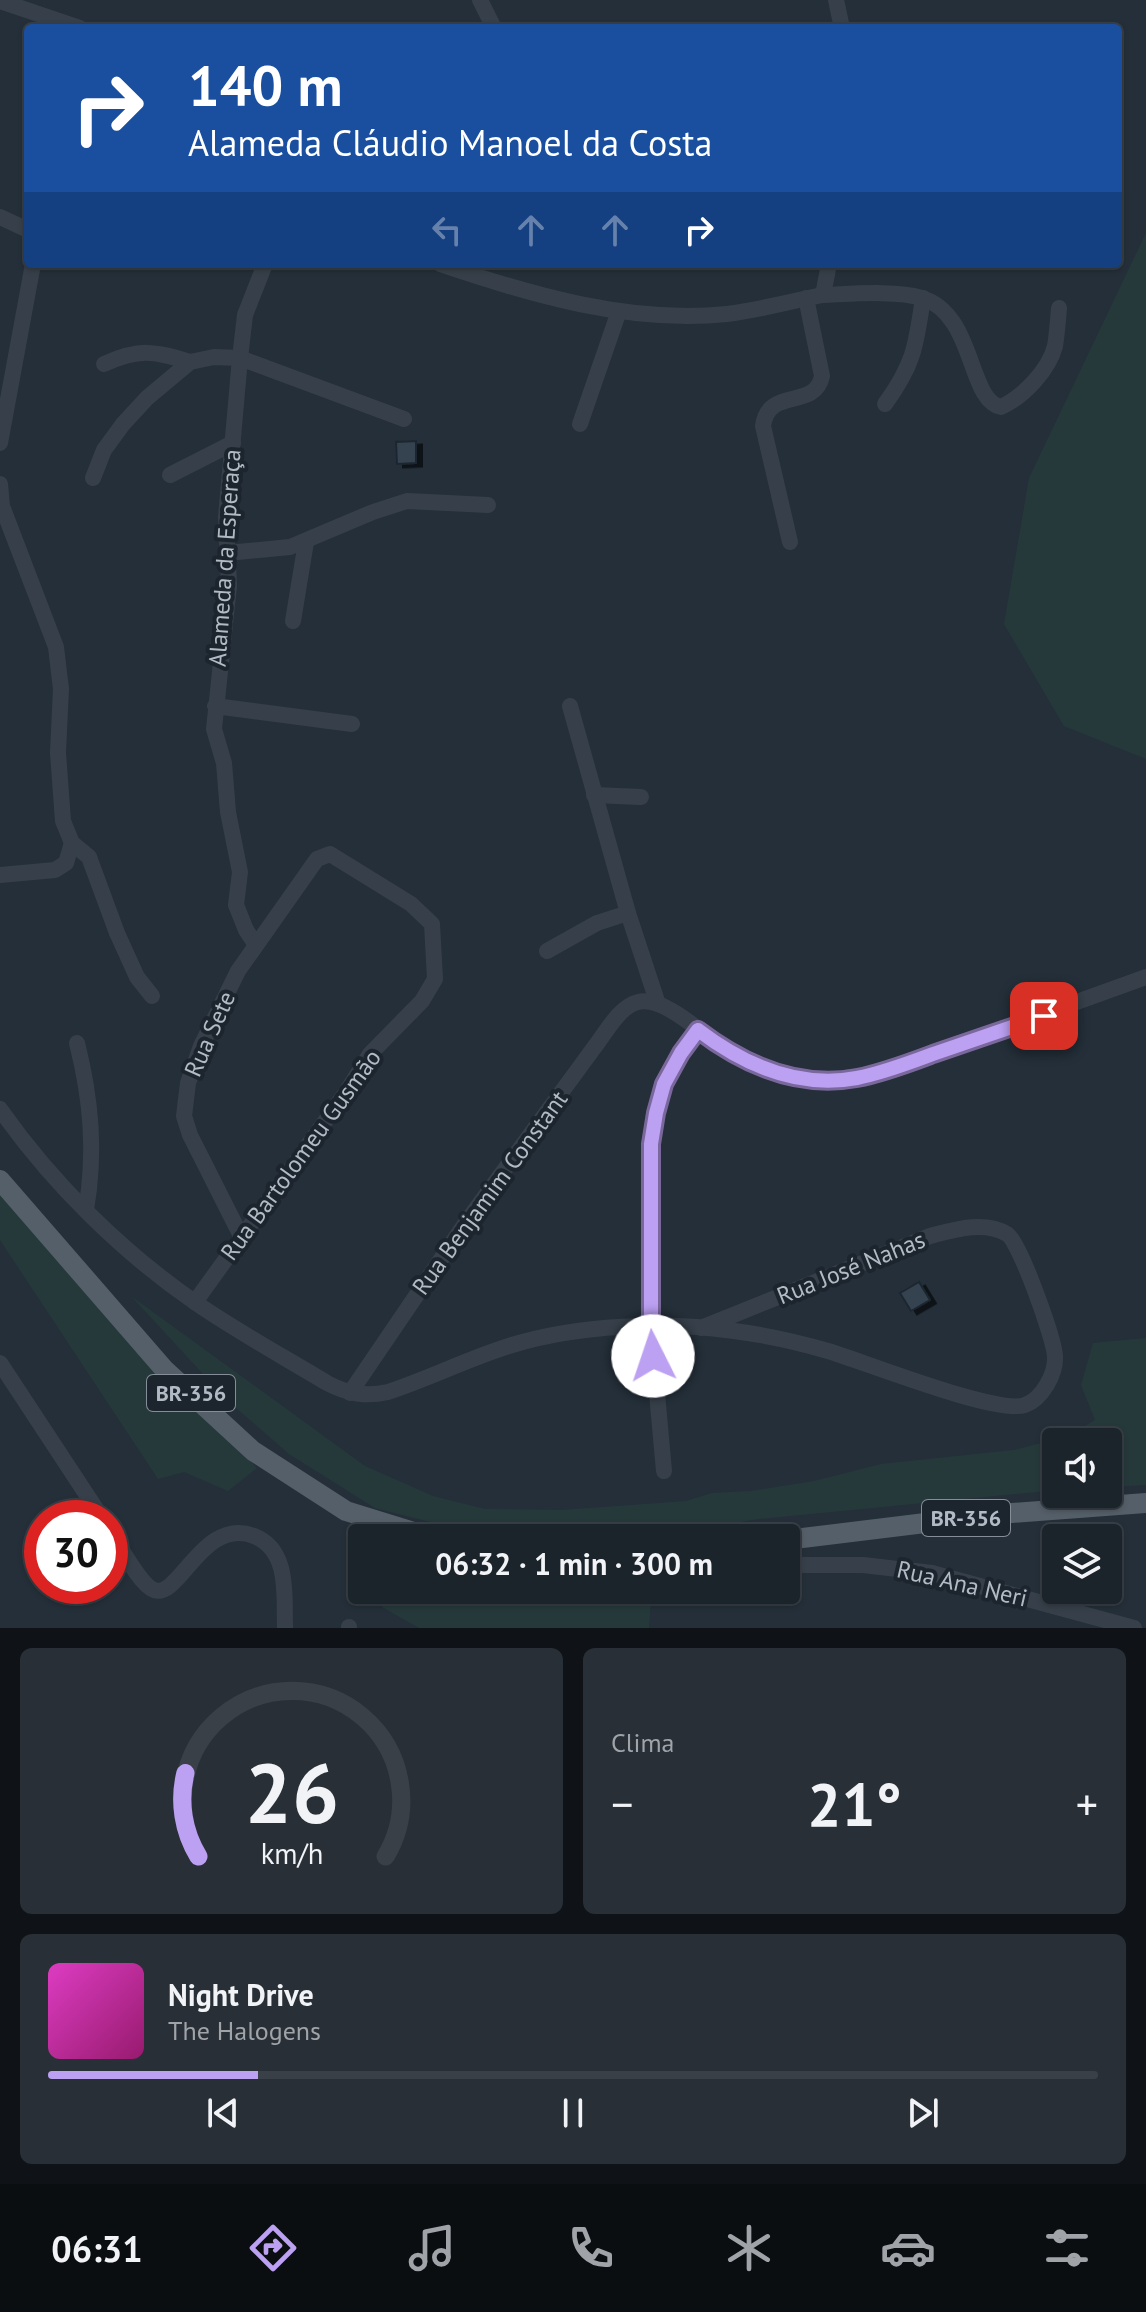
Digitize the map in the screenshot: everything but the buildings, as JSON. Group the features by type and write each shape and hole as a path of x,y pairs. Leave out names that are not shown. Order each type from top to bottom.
{"main road":[{"name":"BR-356","path":"0,1180 164,1369 253,1451 346,1511 388,1524"},
{"name":"BR-356","path":"800,1538 999,1514 1146,1503"}],"street":[{"path":"480,0 492,24"},
{"path":"836,0 841,24"},
{"path":"0,1 66,24"},
{"path":"0,217 24,228"},
{"path":"0,443 32,268"},
{"name":"Alameda da Esperaça","path":"256,945 236,905 240,872 228,812 224,763 214,729 229,586 226,517 240,358 245,315 263,268"},
{"path":"453,268 519,289 619,311 663,315 726,314 788,304 815,296 880,294 923,298 952,320 969,353 983,395 992,405 1001,407 1014,401 1047,362 1054,349 1059,308"},
{"path":"790,542 763,426 764,416 774,404 808,395 821,384 815,296 827,268"},
{"path":"885,404 909,369 916,351 923,298"},
{"path":"580,424 619,311"},
{"path":"104,364 126,354 144,351 190,362 214,357 240,358 404,419"},
{"path":"93,478 104,450 116,432 147,398 190,362"},
{"path":"170,475 233,443"},
{"path":"0,484 2,506 56,647 61,689 58,753 63,821 72,843 89,857 117,933 137,977 152,996"},
{"path":"227,553 263,552 306,542 373,512 407,501 488,505"},
{"path":"293,621 306,542"},
{"path":"215,706 352,724"},
{"path":"570,706 628,913 658,1004 740,1059 800,1079 829,1081 858,1078 1044,1016 1146,977"},
{"path":"594,795 641,797"},
{"path":"0,875 55,870 66,863 72,843"},
{"name":"Rua Sete","path":"241,1236 190,1135 184,1116 188,1083 201,1046 238,971 317,859 330,854"},
{"name":"Rua Bartolomeu Gusmão","path":"195,1302 347,1091 370,1054 422,1001 435,979 432,924 411,904 330,854"},
{"path":"547,951 597,923 628,913"},
{"name":"Rua Benjamim Constant","path":"350,1393 467,1221 617,1017 632,1004 658,1004"},
{"path":"664,1471 651,1327 651,1144 664,1084 698,1030"},
{"path":"77,1043 88,1086 93,1136 86,1210"},
{"path":"0,1109 26,1145 108,1232 195,1302 327,1383 350,1393 376,1395 388,1392 493,1352 581,1331 701,1328"},
{"name":"Rua José Nahas","path":"974,1227 1005,1233 1020,1251 1055,1356 1052,1375 1031,1403 1002,1406 795,1343 701,1328 930,1236 974,1227"},
{"path":"0,1363 90,1500"},
{"path":"128,1558 154,1590 166,1589 202,1550 222,1535 248,1533 260,1538 276,1553 283,1578 285,1628"},
{"name":"Rua Ana Neri","path":"800,1565 896,1567 932,1573 1134,1628"}],"shaded area":[{"path":"1146,233 1146,759 1064,726 1004,624 1029,478"},
{"path":"0,1186 257,1468 228,1491 184,1472 158,1479 0,1240"},
{"path":"131,1296 365,1466 433,1496 485,1509 562,1510 686,1501 712,1493 751,1491 814,1481 881,1464 1014,1450 1042,1443 1042,1491 728,1524 438,1524 375,1508 289,1454 227,1400"},
{"path":"1146,1338 1146,1485 1122,1486 1122,1428 1082,1428 1095,1420 1081,1385 1093,1343"},
{"path":"383,1604 651,1604 649,1628 419,1628 382,1607"}],"route":[{"path":"653,1356 651,1144 664,1084 698,1030 740,1059 767,1070 800,1079 829,1081 858,1078 891,1069 1044,1016"}]}
